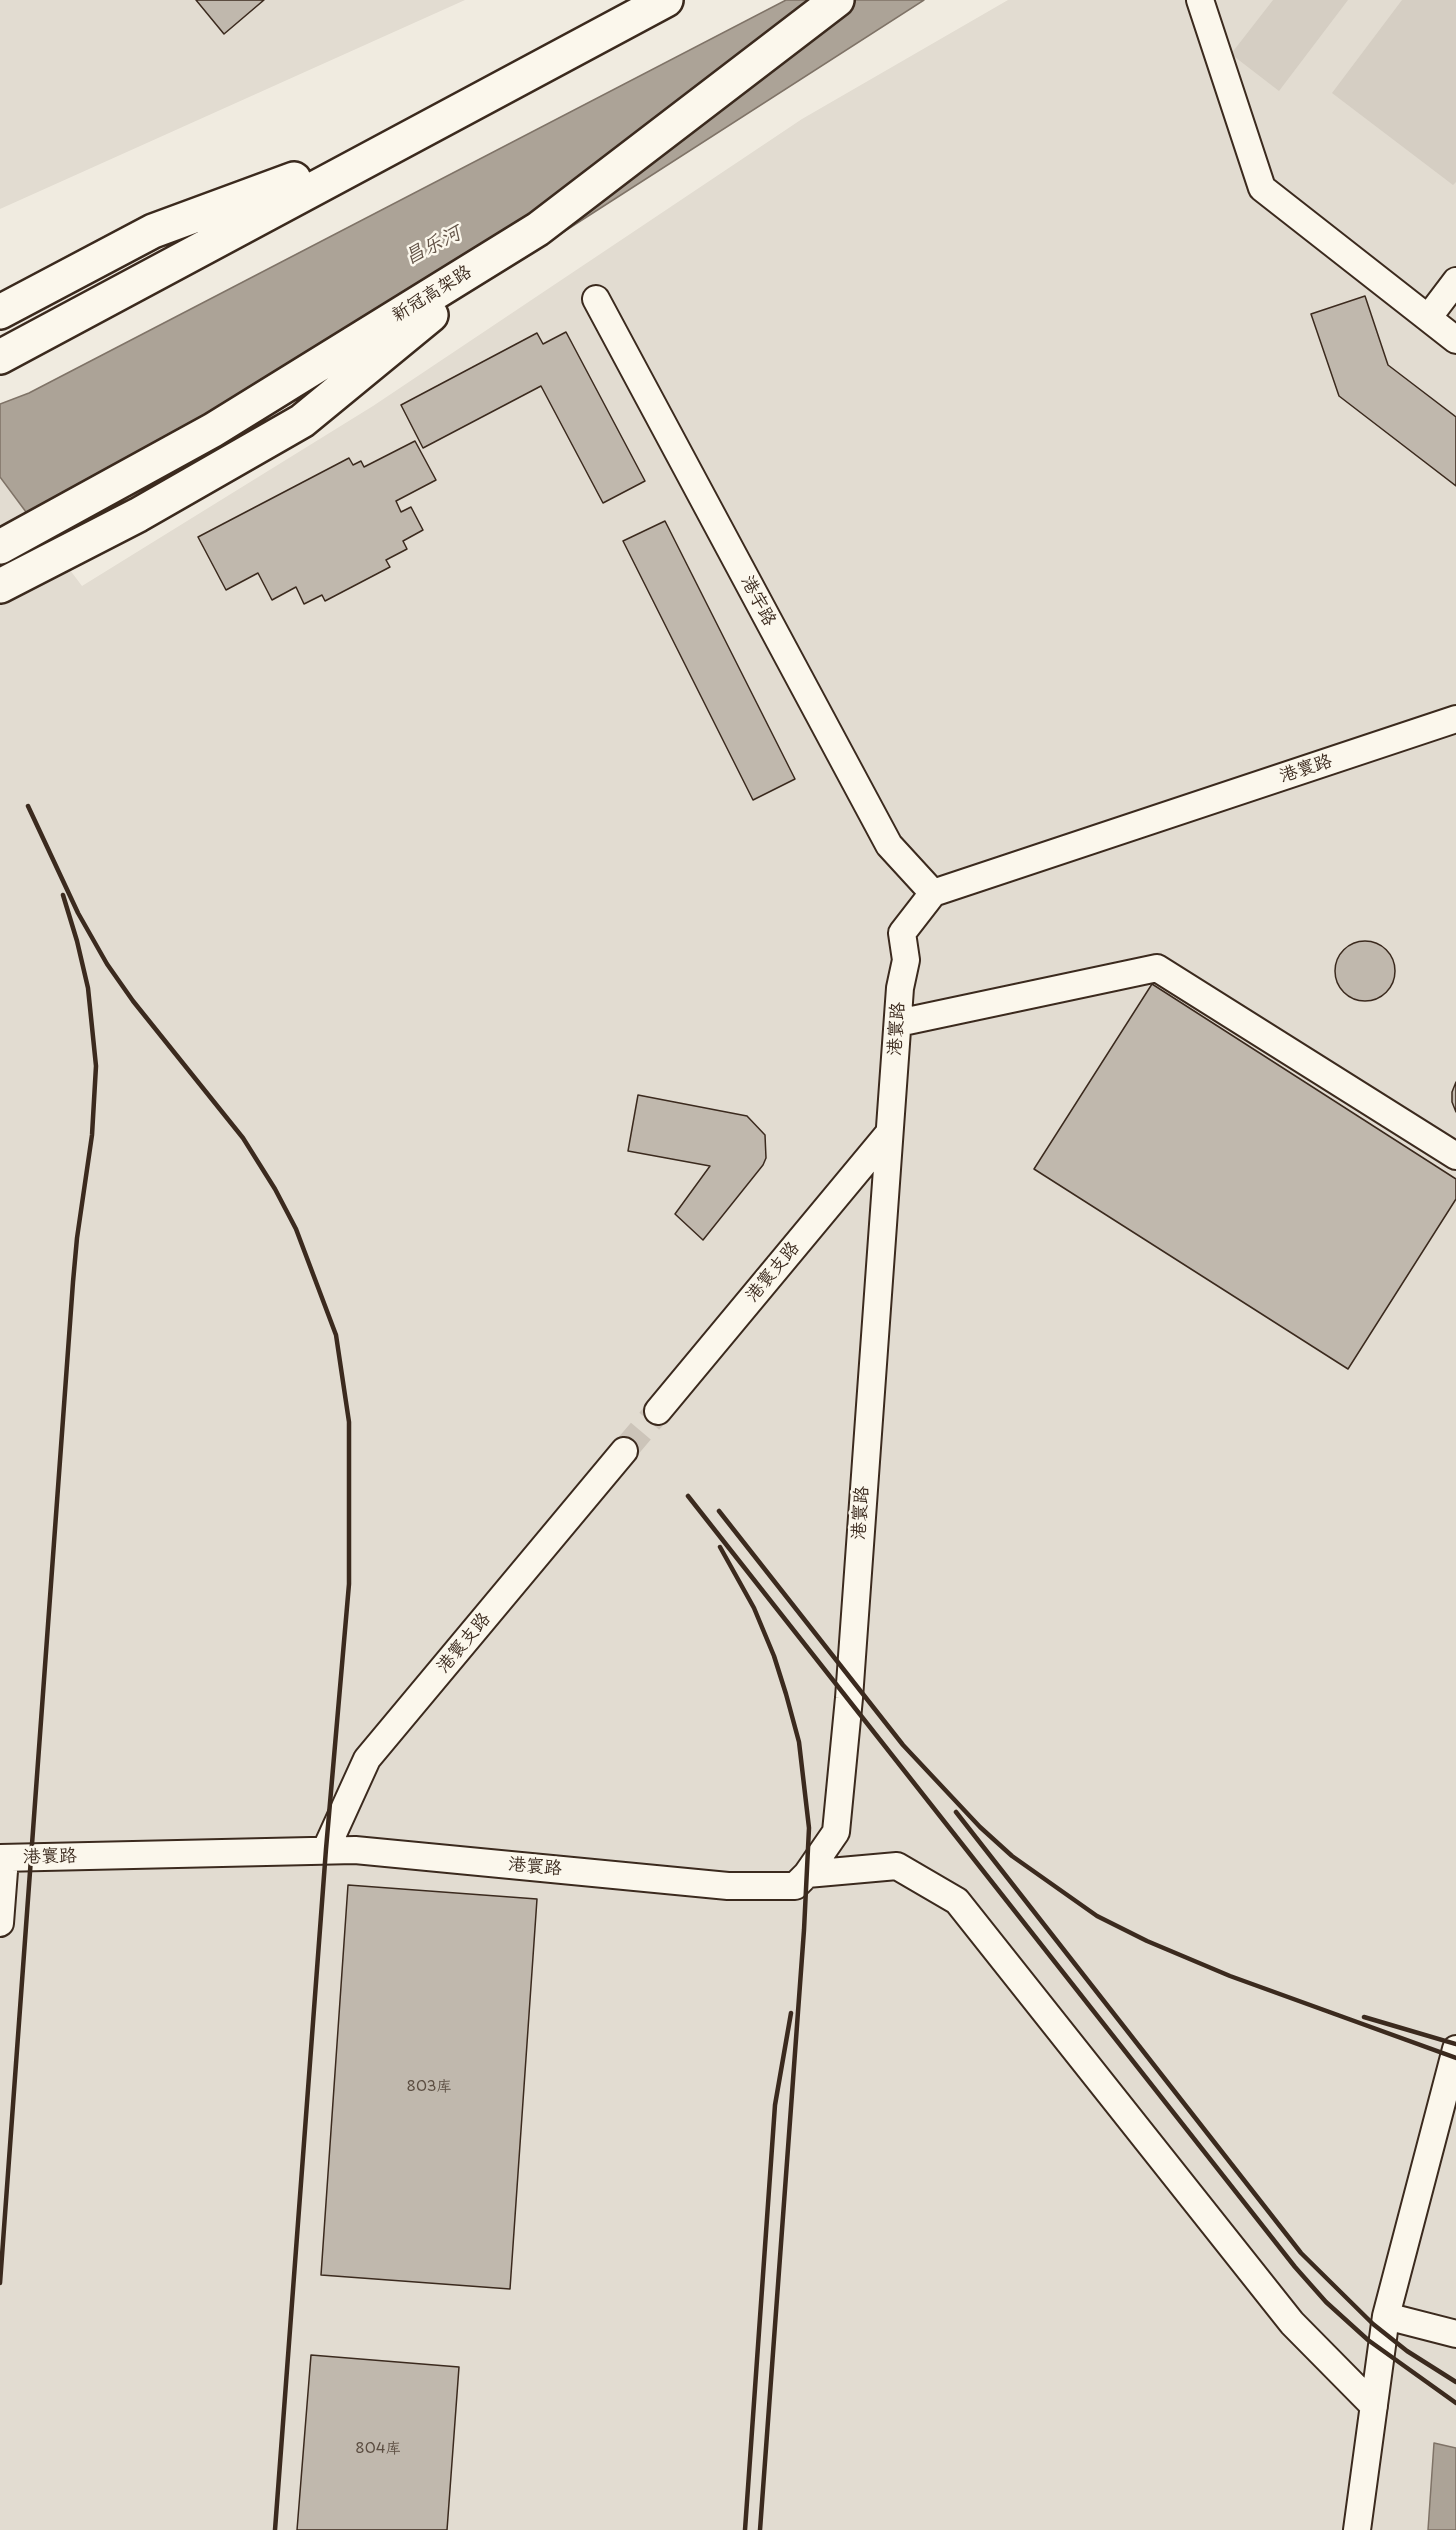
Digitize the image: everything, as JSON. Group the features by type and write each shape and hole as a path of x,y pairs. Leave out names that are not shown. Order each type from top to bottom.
{"highway":[{"path":"0,357 666,0"},
{"name":"新冠高架路","path":"0,547 213,430 538,229 837,0"},
{"path":"0,312 153,231 408,138"},
{"path":"0,586 138,515 302,420 538,229"}],"lane":[{"path":"1200,0 1262,189 1456,340"},
{"path":"1428,318 1456,281"},
{"name":"港宇路","path":"596,299 889,845 933,893"},
{"name":"港寰路","path":"3,1858 326,1849 728,1886 795,1886 807,1874 836,1832 849,1698 900,988 906,960 902,933 933,893 1456,719"},
{"path":"898,1023 1157,968 1456,1156"},
{"name":"港寰支路","path":"657,1411 889,1133"},
{"name":"港寰支路","path":"326,1849 367,1759 624,1451"},
{"path":"0,1923 3,1858"},
{"path":"807,1874 897,1866 957,1901 1292,2323 1374,2406"},
{"path":"1357,2530 1386,2316 1456,2049"},
{"path":"1386,2316 1456,2334"}],"shaded area":[{"path":"0,0 465,0 0,209"},
{"path":"1008,0 1456,0 1456,2448 1434,2443 1428,2530 0,2530 0,477 82,586 373,406 802,119"},
{"path":"1273,0 1348,0 1279,91 1231,54"},
{"path":"1402,0 1456,0 1456,182 1453,185 1332,93"}],"water":[{"name":"昌乐河","path":"786,0 924,0 484,283 29,516 0,477 0,404 29,393"},
{"path":"1434,2443 1456,2448 1456,2530 1428,2530"}],"building":[{"path":"196,0 264,0 224,34"},
{"path":"1365,296 1388,365 1456,417 1456,486 1339,396 1311,314"},
{"path":"566,332 645,481 603,503 541,386 423,448 401,405 537,333 543,344"},
{"path":"415,441 436,480 396,501 401,512 411,507 423,530 403,541 407,549 386,560 390,567 325,601 322,595 304,604 296,587 272,600 258,573 226,590 198,537 349,458 353,465 361,461 364,467"},
{"path":"665,521 795,779 753,800 623,541"},
{"path":"1365,941 1386,950 1395,971 1386,992 1365,1001 1344,992 1335,971 1344,950"},
{"path":"1152,984 1456,1179 1456,1199 1348,1369 1034,1169"},
{"path":"1456,1082 1456,1112 1452,1102 1452,1092"},
{"path":"638,1095 747,1116 765,1135 766,1158 763,1165 703,1240 675,1214 710,1166 628,1151"},
{"path":"348,1885 537,1899 510,2289 321,2275"},
{"path":"311,2355 459,2367 447,2530 297,2530"}],"tunnel":[{"path":"624,1451 658,1411"}],"railway":[{"path":"28,806 78,913 107,964 133,1001 243,1138 275,1189 296,1229 336,1335 349,1422 349,1584 326,1849 275,2530"},
{"path":"0,2283 73,1282 92,1135 96,1066 88,988 63,895"},
{"path":"688,1496 1295,2267 1326,2302 1368,2340 1456,2403"},
{"path":"719,1511 903,1745 980,1827 1012,1856 1097,1916 1147,1941 1230,1976 1456,2058"},
{"path":"720,1547 754,1608 774,1656 799,1742 809,1828 804,1930 760,2530"},
{"path":"956,1812 1301,2253 1373,2324 1407,2351 1456,2382"},
{"path":"745,2530 775,2105 791,2013"},
{"path":"1364,2017 1456,2044"}]}
